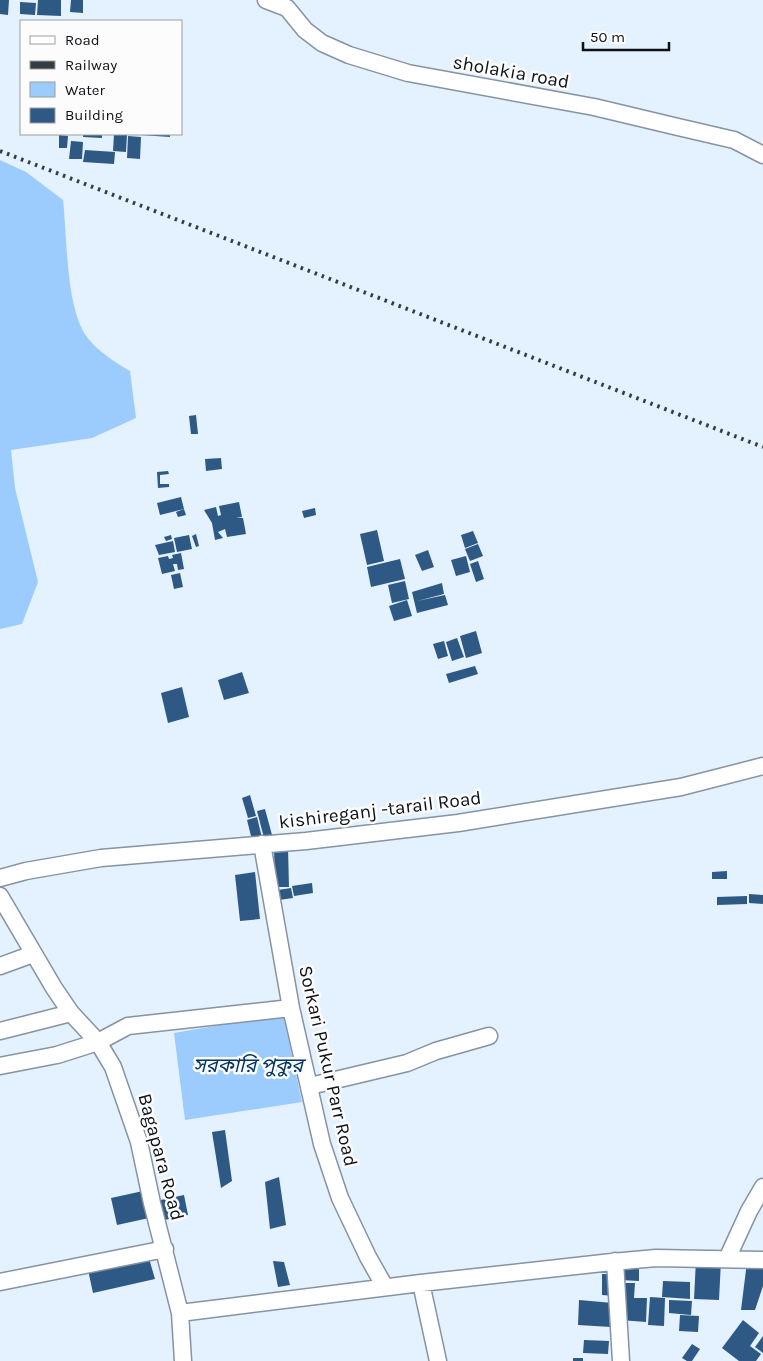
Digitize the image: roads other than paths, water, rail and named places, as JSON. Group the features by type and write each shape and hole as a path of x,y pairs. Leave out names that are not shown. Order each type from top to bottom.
{"street":[{"name":"sholakia road","path":"266,0 288,8 305,30 322,43 348,55 408,73 594,107 678,126 734,140 763,155"},
{"name":"kishireganj -tarail Road","path":"0,878 26,871 101,858 262,844 458,823 652,793 763,766"},
{"name":"Sorkari Pukur Parr Road","path":"262,844 290,1008 310,1086 322,1144 340,1198 368,1257 385,1287"},
{"name":"Bagapara Road","path":"0,896 33,954 71,1013 98,1042 113,1067 133,1119 152,1203 165,1249 180,1313 182,1361"},
{"path":"0,966 33,954"},
{"path":"0,1066 57,1055 98,1042 128,1026 290,1008"},
{"path":"0,1031 71,1013"},
{"path":"310,1086 407,1063 436,1051 489,1036"},
{"path":"727,1258 753,1203 763,1187"},
{"path":"0,1282 165,1249"},
{"path":"180,1313 385,1287 656,1258 763,1260"},
{"path":"615,1262 621,1361"},
{"path":"421,1283 438,1361"}],"water":[{"path":"0,160 26,172 63,200 70,284 77,316 82,329 96,347 130,371 136,418 92,438 11,450 15,488 38,582 22,624 0,629"},
{"name":"সরকারি পুকুর","path":"283,1014 302,1102 185,1120 174,1033"}],"railway":[{"path":"0,151 763,447"}]}
